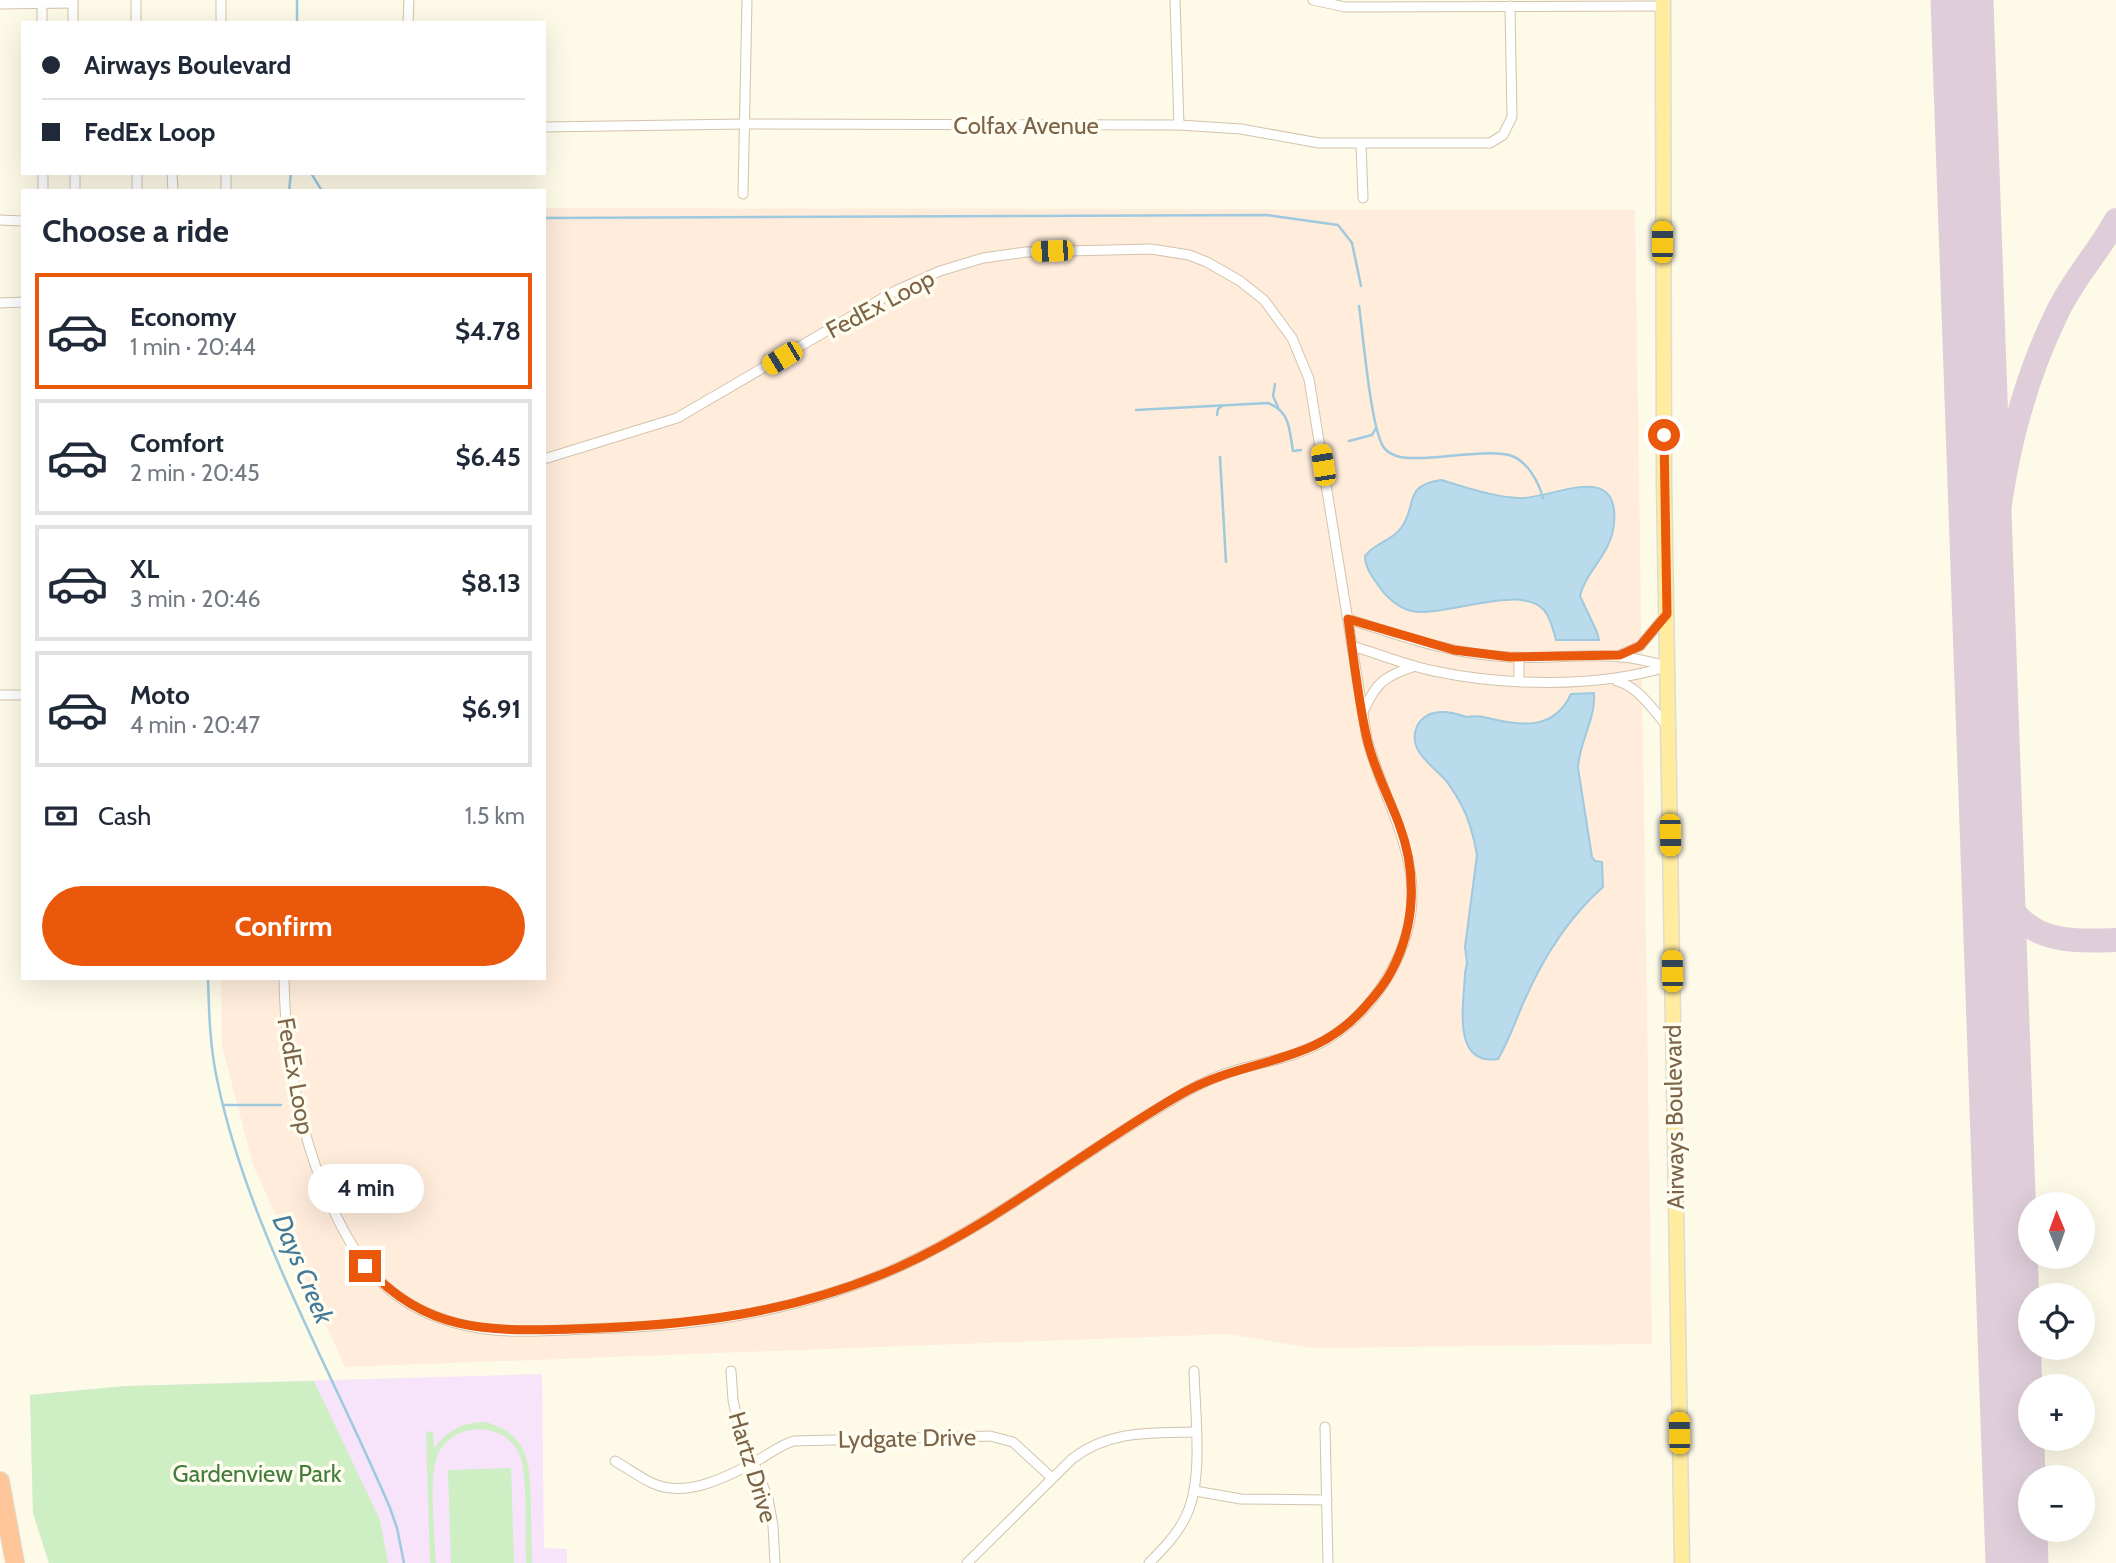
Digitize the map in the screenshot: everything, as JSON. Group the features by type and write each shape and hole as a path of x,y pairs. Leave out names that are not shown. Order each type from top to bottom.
{"highway":[{"path":"0,1481 15,1563"}],"main road":[{"name":"Airways Boulevard","path":"1663,3 1668,727 1682,1563"}],"street":[{"path":"136,0 136,21"},
{"path":"221,0 221,21"},
{"path":"408,21 409,0"},
{"path":"743,194 747,0"},
{"path":"1175,0 1179,125"},
{"path":"1313,0 1345,7 1663,3"},
{"path":"0,4 73,1 73,21"},
{"path":"42,4 42,21"},
{"name":"Colfax Avenue","path":"546,127 744,124 1179,125 1241,129 1319,143 1490,143 1503,135 1512,117 1510,6"},
{"path":"1361,144 1363,198"},
{"path":"0,220 21,221"},
{"name":"FedEx Loop","path":"284,980 290,1071 296,1102 309,1150 332,1208 356,1254 375,1277 413,1307 446,1320 490,1330 654,1326 703,1322 762,1311 844,1288 899,1267 991,1216 1188,1090 1228,1073 1306,1050 1332,1038 1346,1027 1380,989 1392,971 1405,939 1412,900 1412,878 1399,824 1374,765 1362,714 1309,379 1299,352 1283,324 1253,290 1207,262 1172,252 1130,249 1026,252 983,258 940,271 895,291 677,418 546,458"},
{"path":"0,303 21,302"},
{"path":"1620,655 1640,646 1667,614"},
{"path":"1348,619 1454,650 1519,657 1620,655 1668,667"},
{"path":"1352,646 1465,677 1519,681 1612,680 1668,667"},
{"path":"1519,657 1519,681"},
{"path":"1362,714 1381,680 1415,665"},
{"path":"1612,680 1630,686 1668,727"},
{"path":"0,695 21,695"},
{"name":"Hartz Drive","path":"731,1371 735,1415 771,1512 775,1563"},
{"path":"1149,1563 1181,1525 1195,1491 1197,1473 1194,1371"},
{"path":"1325,1427 1328,1563"},
{"path":"967,1563 1080,1453 1103,1441 1130,1434 1195,1432"},
{"name":"Lydgate Drive","path":"615,1461 653,1483 679,1488 710,1483 754,1463 776,1448 804,1440 990,1436 1013,1442 1052,1478"},
{"path":"1195,1491 1241,1499 1327,1500"}],"shaded area":[{"path":"546,208 1635,210 1652,1344 1312,1348 1228,1334 345,1367 253,1165 222,1046 221,980 546,980"},
{"name":"Gardenview Park","path":"542,1374 544,1548 567,1549 567,1563 49,1563 33,1513 30,1395 126,1386"}],"green space":[{"name":"Gardenview Park","path":"314,1381 380,1520 388,1563 49,1563 33,1513 30,1395 126,1386"},
{"path":"485,1422 511,1434 519,1442 528,1464 532,1563 526,1563 525,1492 520,1455 511,1441 502,1435 479,1429 463,1432 449,1440 443,1445 436,1460 433,1496 436,1563 430,1563 426,1432 433,1431 434,1448 456,1429"},
{"path":"511,1468 514,1563 451,1563 448,1470"}],"water":[{"path":"1441,480 1489,494 1519,498 1581,487 1595,487 1606,492 1613,504 1612,535 1604,554 1587,578 1580,596 1599,640 1556,640 1546,613 1533,603 1500,600 1425,612 1408,610 1387,596 1370,574 1365,556 1401,528 1413,498 1421,487"},
{"path":"1594,693 1578,768 1592,857 1595,861 1602,862 1603,887 1568,925 1549,953 1532,983 1498,1059 1483,1059 1473,1053 1467,1043 1463,1015 1467,963 1465,947 1477,855 1475,842 1461,804 1447,782 1419,752 1416,729 1430,714 1440,712 1521,724 1544,721 1563,707 1571,694"}],"waterway":[{"name":"Days Creek","path":"297,0 297,21"},
{"name":"Days Creek","path":"289,189 291,175"},
{"path":"312,175 321,189"},
{"path":"546,218 1267,215 1338,225 1352,243 1361,286"},
{"path":"1359,306 1368,382 1380,440 1385,449 1393,455 1406,458 1480,454 1512,456 1523,463 1532,474 1543,498"},
{"path":"1275,384 1273,396 1278,407"},
{"path":"1136,410 1268,403 1285,417 1293,451 1301,450"},
{"path":"1217,415 1222,406"},
{"path":"1349,441 1372,435 1376,428"},
{"path":"1220,457 1226,562"},
{"name":"Days Creek","path":"208,980 215,1071 232,1138 250,1192 294,1299 390,1508 404,1563"},
{"path":"223,1105 281,1105"}],"taxiway":[{"path":"1985,643 1998,516 2013,435 2024,395 2038,355 2062,302 2116,220"},
{"path":"1993,871 2013,910 2025,923 2039,932 2073,940 2116,940"}],"runway":[{"path":"1962,0 2017,1563"}],"route":[{"path":"365,1266 386,1287 413,1307 446,1320 490,1330 654,1326 703,1322 762,1311 844,1288 899,1267 991,1216 1188,1090 1228,1073 1293,1055 1332,1038 1357,1017 1392,971 1405,939 1412,891 1404,839 1374,765 1367,738 1348,619 1420,642 1476,654 1510,657 1620,655 1640,646 1667,614 1664,435"}]}
